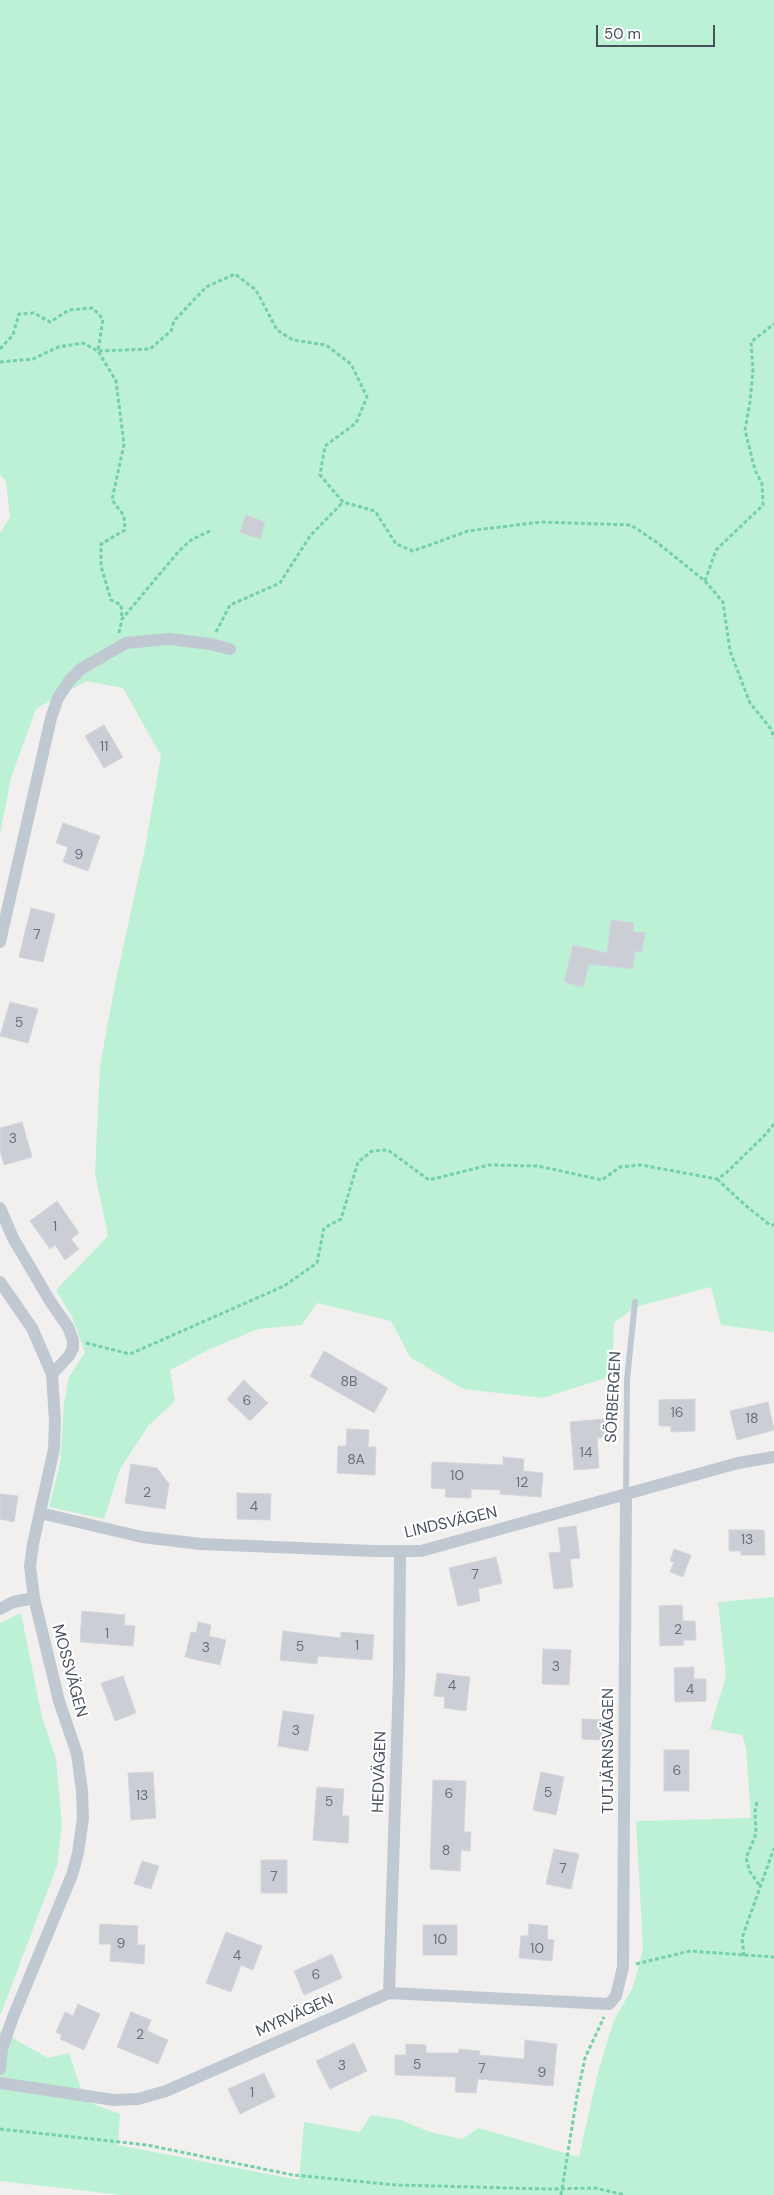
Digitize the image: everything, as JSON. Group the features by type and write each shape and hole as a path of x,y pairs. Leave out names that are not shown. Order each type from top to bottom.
{"street":[{"path":"0,942 51,718 58,698 69,681 81,669 126,644 169,639 210,644 230,649"},
{"path":"0,1208 13,1238 68,1327 73,1340 73,1348 69,1356 52,1374"},
{"name":"MOSSVÄGEN","path":"0,1282 32,1328 52,1374 55,1421 54,1449 30,1566 34,1598 59,1701 77,1754 82,1791 83,1818 78,1853 72,1875 13,2017 2,2049 0,2069"},
{"name":"LINDSVÄGEN","path":"40,1513 142,1537 201,1544 400,1552 421,1551 738,1464 774,1457"},
{"name":"TUTJÄRNSVÄGEN","path":"609,2004 616,1996 623,1967 626,1494"},
{"name":"HEDVÄGEN","path":"389,1993 399,1678 400,1552"},
{"path":"0,1609 13,1602 34,1598"},
{"name":"MYRVÄGEN","path":"0,2083 114,2100 138,2098 166,2091 389,1993 609,2004"}],"lane":[{"name":"SÖRBERGEN","path":"626,1494 627,1380 635,1302"}],"path":[{"path":"0,362 33,359 58,347 83,343 98,351 150,349 171,332 174,321 206,287 236,274 256,290 277,330 293,340 326,345 351,364 368,397 356,424 324,446 320,474 343,502 375,511 396,544 413,551 468,531 541,522 631,526 659,544 705,581 723,602 730,651 750,702 771,729 774,738"},
{"path":"0,348 14,335 19,314 34,312 50,322 69,310 94,308 103,319 98,351 116,381 124,444 112,500 124,516 125,530 102,544 100,566 111,600 121,606 122,619 115,649"},
{"path":"705,581 716,550 763,505 762,484 755,470 745,430 753,370 751,342 774,324"},
{"path":"210,644 230,605 280,583 310,536 343,502"},
{"path":"122,619 179,551 191,540 210,531"},
{"path":"718,1179 764,1136 774,1124"},
{"path":"73,1340 130,1354 284,1286 317,1263 324,1228 340,1220 358,1162 372,1151 388,1150 429,1180 489,1164 538,1166 602,1180 620,1167 641,1165 718,1179 745,1205 770,1225 774,1225"},
{"path":"756,1802 756,1834 748,1849 746,1858 750,1872 760,1886"},
{"path":"744,1956 742,1938 774,1848"},
{"path":"623,1967 690,1951 774,1958"},
{"path":"562,2195 577,2096 585,2058 609,2004"},
{"path":"0,2129 147,2144 294,2175 396,2185 549,2189 595,2188 625,2195"}],"green space":[{"path":"0,0 774,0 774,1332 721,1325 711,1287 635,1307 614,1323 612,1376 543,1398 463,1389 410,1357 391,1321 317,1303 302,1325 258,1329 210,1349 170,1370 175,1401 149,1425 120,1469 104,1519 49,1507 60,1463 64,1404 69,1377 85,1352 72,1317 56,1290 108,1236 95,1173 100,1066 115,984 145,848 161,756 123,688 86,681 36,709 11,778 0,834 0,533 10,517 6,481 0,475"},
{"path":"774,1597 774,2195 121,2195 0,2181 0,2031 48,2058 69,2053 85,2101 120,2114 118,2145 299,2180 304,2122 360,2132 371,2115 401,2120 430,2132 462,2139 479,2128 579,2157 598,2072 614,2020 633,1987 643,1949 636,1821 751,1818 746,1747 742,1735 710,1729 726,1676 718,1602"},
{"path":"21,1613 42,1717 56,1759 62,1824 57,1866 0,2016 0,1623"}],"building":[{"path":"246,515 265,522 260,539 240,532"},
{"path":"104,725 123,757 104,768 85,736"},
{"path":"63,823 100,836 88,871 63,862 68,847 56,843"},
{"path":"31,908 55,914 43,962 19,957"},
{"path":"611,920 634,923 633,932 645,933 642,952 635,951 633,969 589,964 583,987 564,982 573,945 607,953"},
{"path":"10,1002 38,1009 28,1043 0,1036"},
{"path":"22,1122 32,1157 4,1165 0,1150 0,1128"},
{"path":"57,1201 79,1233 71,1239 79,1249 65,1260 55,1245 50,1249 30,1221"},
{"path":"324,1351 388,1388 374,1413 310,1376"},
{"path":"244,1380 268,1403 250,1421 227,1399"},
{"path":"695,1399 695,1431 671,1432 671,1426 659,1426 659,1400"},
{"path":"768,1402 774,1430 737,1440 730,1411"},
{"path":"604,1419 606,1437 597,1438 599,1468 574,1470 570,1422"},
{"path":"347,1429 369,1430 368,1447 376,1447 375,1475 337,1473 338,1446 346,1446"},
{"path":"503,1457 524,1459 523,1471 543,1473 541,1497 500,1494 501,1490 471,1489 471,1498 445,1497 446,1489 431,1488 432,1462 503,1465"},
{"path":"131,1464 157,1468 169,1484 165,1509 125,1503"},
{"path":"237,1493 271,1494 270,1520 237,1519"},
{"path":"0,1494 18,1496 14,1522 0,1519"},
{"path":"576,1526 580,1558 570,1559 573,1587 554,1589 549,1553 561,1552 558,1528"},
{"path":"729,1530 764,1530 765,1555 741,1555 741,1551 729,1551"},
{"path":"674,1549 691,1555 683,1577 670,1572 674,1562 670,1561"},
{"path":"496,1557 502,1583 478,1589 480,1601 458,1606 449,1568"},
{"path":"682,1605 683,1621 695,1621 696,1640 683,1640 684,1645 660,1646 659,1606"},
{"path":"82,1611 125,1615 124,1625 135,1626 133,1646 80,1642"},
{"path":"198,1622 211,1625 209,1636 226,1640 220,1665 185,1657 191,1632 196,1633"},
{"path":"283,1631 341,1638 341,1632 374,1635 372,1660 318,1656 317,1664 280,1660"},
{"path":"543,1649 571,1650 569,1685 542,1684"},
{"path":"694,1667 694,1679 706,1679 706,1701 675,1702 674,1668"},
{"path":"437,1673 470,1677 466,1711 444,1708 445,1697 434,1696"},
{"path":"123,1676 136,1713 115,1721 101,1683"},
{"path":"283,1711 314,1715 308,1751 278,1746"},
{"path":"582,1719 603,1720 602,1740 582,1739"},
{"path":"664,1750 689,1750 689,1791 664,1791"},
{"path":"153,1772 156,1818 131,1820 128,1773"},
{"path":"541,1772 564,1777 556,1815 533,1810"},
{"path":"433,1780 466,1781 464,1832 471,1832 470,1851 461,1850 460,1871 430,1869"},
{"path":"317,1787 344,1789 342,1816 349,1816 348,1843 313,1840"},
{"path":"554,1849 579,1854 571,1889 546,1884"},
{"path":"261,1860 287,1860 287,1893 261,1893"},
{"path":"142,1861 159,1866 151,1889 134,1884"},
{"path":"100,1924 138,1926 137,1945 145,1945 144,1964 110,1961 111,1944 99,1944"},
{"path":"529,1924 548,1926 547,1939 554,1940 552,1961 519,1958 521,1936 528,1936"},
{"path":"423,1925 457,1925 457,1955 423,1955"},
{"path":"226,1932 262,1946 253,1970 241,1965 231,1992 206,1983"},
{"path":"332,1954 342,1978 304,1995 294,1971"},
{"path":"78,2004 100,2014 84,2050 60,2039 62,2035 56,2032 65,2012 73,2016"},
{"path":"131,2012 151,2020 147,2031 168,2040 158,2064 117,2047"},
{"path":"525,2040 557,2044 553,2086 478,2079 476,2093 455,2092 456,2077 395,2075 395,2055 406,2055 406,2044 426,2045 426,2053 458,2053 459,2049 480,2051 479,2055 524,2059"},
{"path":"354,2043 367,2071 330,2089 316,2061"},
{"path":"264,2073 275,2097 240,2114 228,2089"}]}
